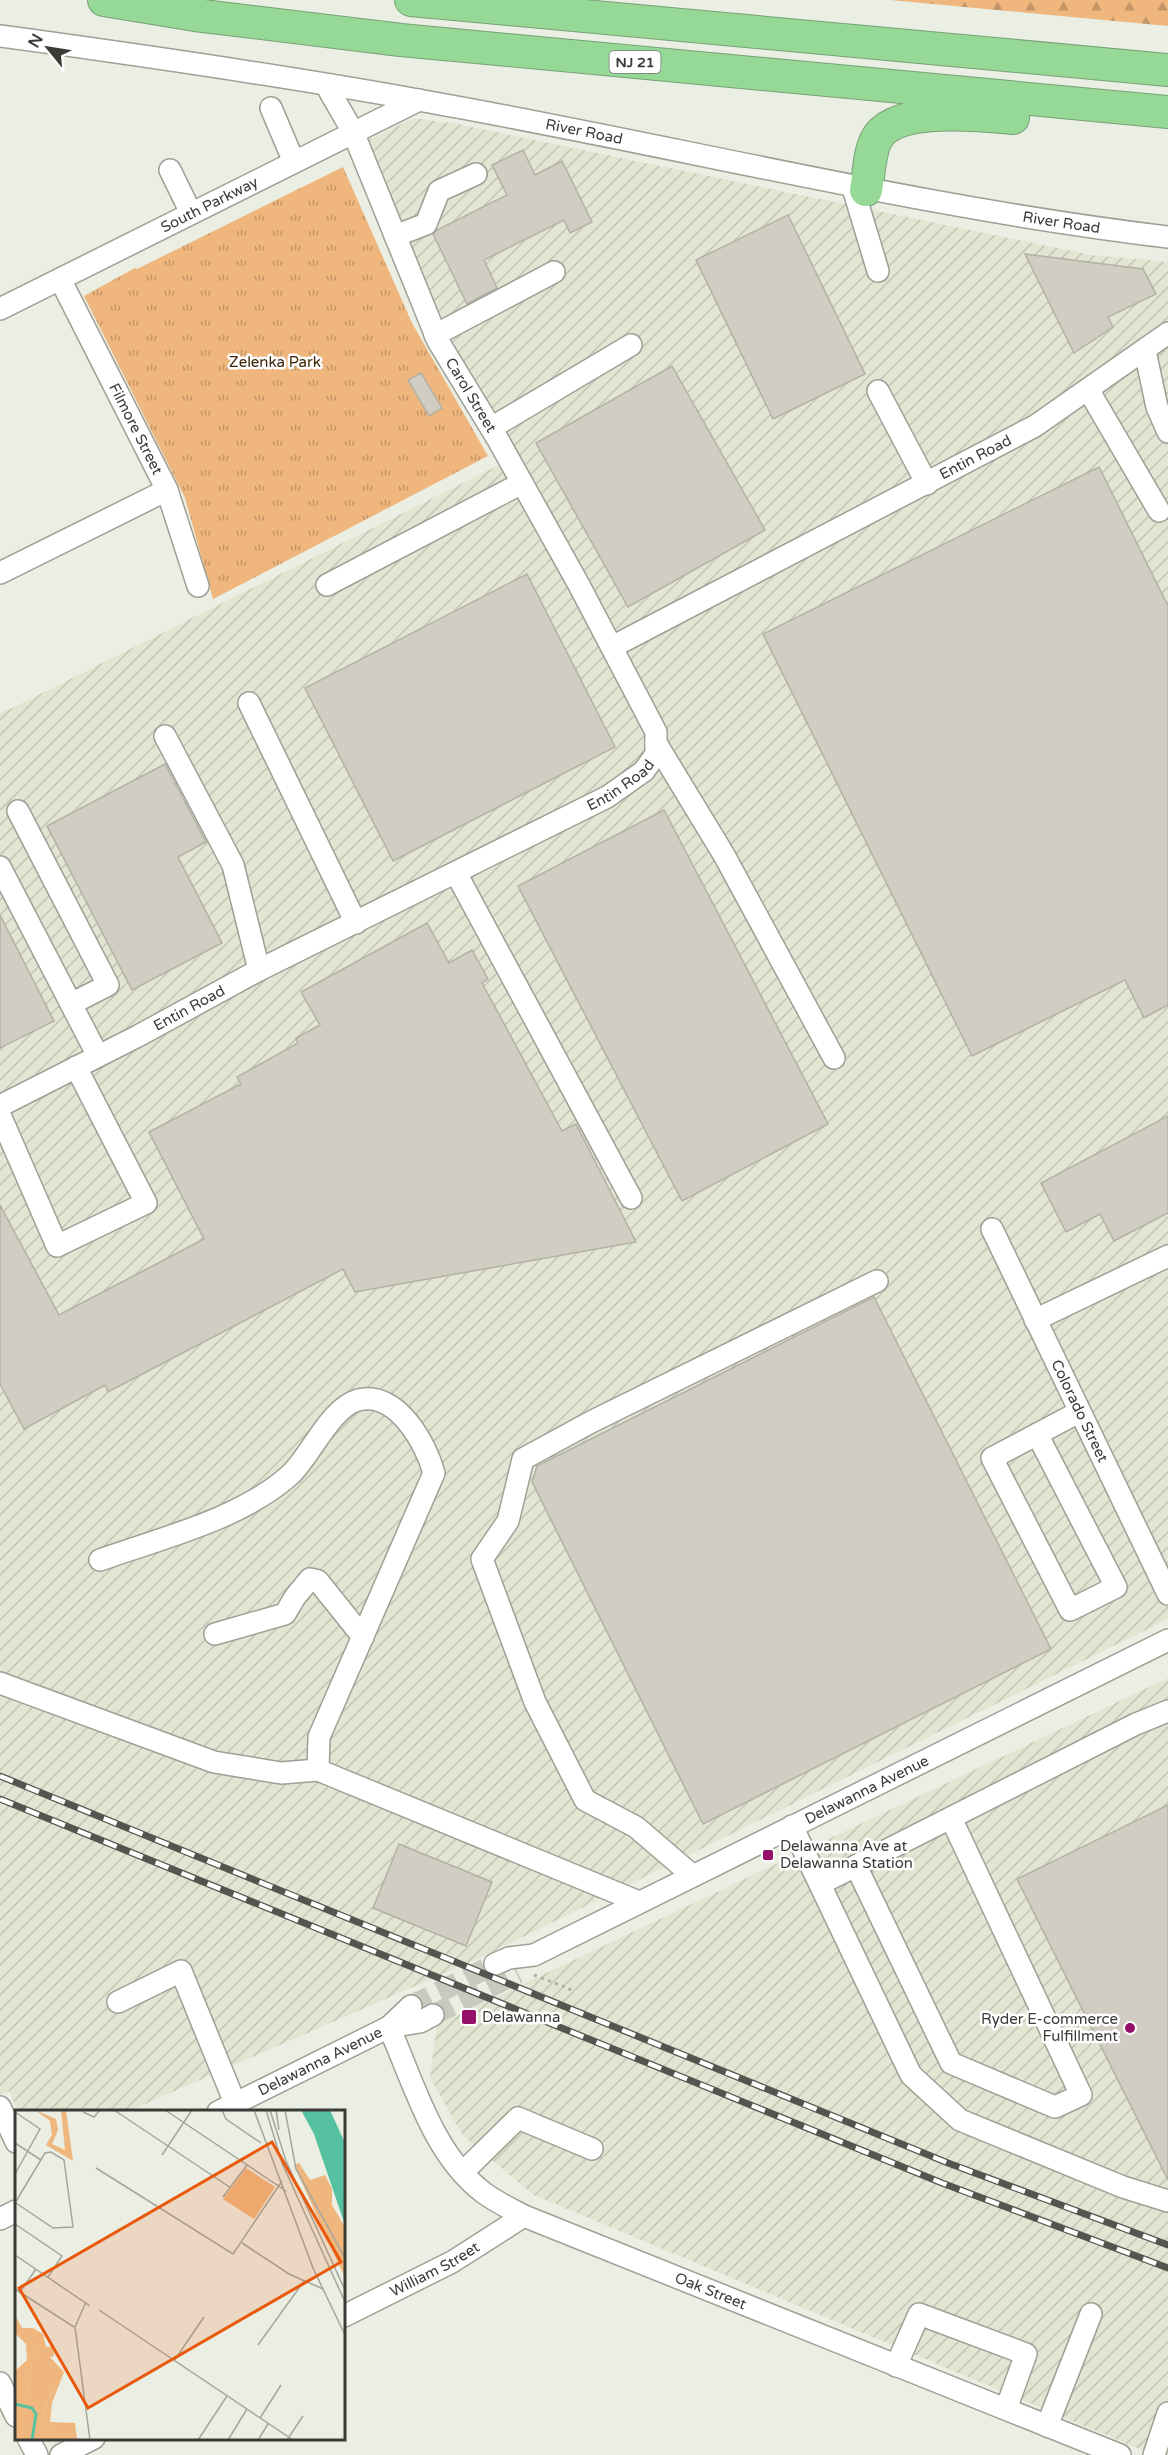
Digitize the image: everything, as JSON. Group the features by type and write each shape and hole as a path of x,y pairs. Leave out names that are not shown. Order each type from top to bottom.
{"highway":[{"name":"NJ 21","path":"104,0 195,15 401,40 1168,112"},
{"path":"411,0 1168,70"},
{"path":"860,189 876,140 884,129 908,118 996,116 1168,129"}],"street":[{"name":"River Road","path":"0,36 159,58 418,100 860,189 1095,228 1168,237"},
{"name":"Carol Street","path":"326,85 353,132 435,335 522,483 612,646"},
{"name":"South Parkway","path":"0,309 418,100"},
{"path":"271,108 294,162"},
{"path":"170,170 191,213"},
{"path":"395,236 426,224 439,191 476,174"},
{"path":"860,189 878,271"},
{"path":"435,335 554,272"},
{"name":"Filmore Street","path":"60,279 167,490 198,585"},
{"name":"Entin Road","path":"0,1106 259,970 607,797 644,771 656,754 656,732 612,646 1035,426 1089,391 1168,333"},
{"path":"490,428 631,345"},
{"path":"1144,351 1161,393 1168,432"},
{"path":"878,391 927,483"},
{"path":"1089,391 1159,511"},
{"path":"327,585 522,483"},
{"path":"0,573 167,490"},
{"path":"249,703 357,922"},
{"path":"165,736 233,865 259,970"},
{"path":"656,743 724,855 834,1058"},
{"path":"18,811 108,985 71,1004"},
{"path":"0,867 98,1056"},
{"path":"456,873 631,1198"},
{"path":"0,1115 57,1246 146,1203 76,1067"},
{"name":"Colorado Street","path":"992,1229 1168,1594"},
{"path":"1035,1320 1168,1256"},
{"path":"693,1876 636,1827 585,1800 536,1702 482,1559 508,1521 523,1459 591,1422 878,1281"},
{"path":"100,1560 220,1516 274,1489 294,1472 340,1412 358,1401 378,1401 399,1413 415,1430 428,1450 434,1473 319,1737 318,1770"},
{"path":"1037,1434 1116,1587 1070,1610 992,1458 1037,1434 1079,1412"},
{"path":"215,1634 285,1614 310,1579 318,1581 363,1637"},
{"name":"Delawanna Avenue","path":"495,1964 509,1958 529,1968 639,1902 1168,1640"},
{"path":"0,1683 214,1762 281,1773 318,1770 639,1902"},
{"path":"820,1884 1136,1724 1168,1711"},
{"path":"856,1866 951,2063 1055,2107 1081,2095 951,1818"},
{"path":"792,1826 911,2075 960,2120 1123,2187 1168,2201"},
{"path":"118,2002 181,1971 227,2107"},
{"name":"Delawanna Avenue","path":"389,2027 411,2006"},
{"name":"Delawanna Avenue","path":"227,2107 389,2027 420,2022 433,2015"},
{"name":"Oak Street","path":"389,2027 436,2135 463,2172 484,2194 524,2216 1120,2455"},
{"path":"0,2107 15,2140"},
{"path":"463,2172 518,2118 592,2149"},
{"path":"0,2219 15,2212"},
{"name":"William Street","path":"345,2316 452,2262 524,2216"},
{"path":"896,2366 919,2314 1026,2354 1006,2409"},
{"path":"1047,2426 1091,2314"},
{"path":"0,2383 15,2414"},
{"path":"1154,2455 1168,2413"},
{"path":"29,2440 37,2455"},
{"path":"61,2455 92,2440"}],"path":[{"path":"529,1968 570,1989 568,1993"}],"shaded area":[{"path":"414,118 457,124 1091,255 1168,262 1168,1619 484,1956 131,2110 18,2110 9,2091 0,2095 0,714 507,461 363,143"},
{"path":"1168,1678 1168,2455 1154,2455 534,2195 463,2136 430,2078 437,2025"}],"green space":[{"path":"890,0 1168,0 1168,26"},
{"name":"Zelenka Park","path":"343,167 412,323 488,456 213,599 185,498 84,296 135,268"}],"building":[{"path":"523,150 535,175 562,161 592,222 570,233 564,220 484,260 497,288 467,304 433,234 507,195 492,165"},
{"path":"788,215 865,374 773,419 696,260"},
{"path":"1025,254 1143,269 1156,294 1108,317 1113,327 1074,353"},
{"path":"672,366 765,530 628,607 536,443"},
{"path":"421,373 442,408 429,416 408,380"},
{"path":"1099,467 1168,606 1168,1005 1144,1018 1125,980 972,1056 763,634"},
{"path":"527,574 615,747 393,861 305,688"},
{"path":"165,764 206,842 178,857 222,943 132,990 47,826"},
{"path":"664,810 828,1124 682,1201 518,886"},
{"path":"0,915 54,1021 0,1048"},
{"path":"427,923 449,963 472,950 488,979 482,983 562,1131 576,1124 636,1242 355,1292 343,1269 108,1392 105,1385 24,1429 0,1384 0,1205 59,1315 204,1239 149,1132 241,1084 237,1077 298,1043 296,1038 320,1025 301,992"},
{"path":"1168,1116 1168,1213 1114,1241 1100,1214 1066,1232 1041,1183"},
{"path":"874,1297 1051,1649 703,1824 532,1482 537,1466"},
{"name":"Ryder E-commerce Fulfillment","path":"1168,1805 1168,2180 1017,1879"},
{"path":"399,1844 492,1882 466,1946 373,1908"}],"tunnel":[{"path":"411,2006 495,1964"},
{"path":"433,2015 518,1973"}],"railway":[{"path":"0,1776 948,2163 1168,2245"},
{"path":"0,1799 942,2183 1168,2268"}],"place":[{"name":"Delawanna Ave at Delawanna Station","path":"768,1855"},
{"name":"Delawanna","path":"469,2017"},
{"name":"Ryder E-commerce Fulfillment","path":"1130,2028"}]}
